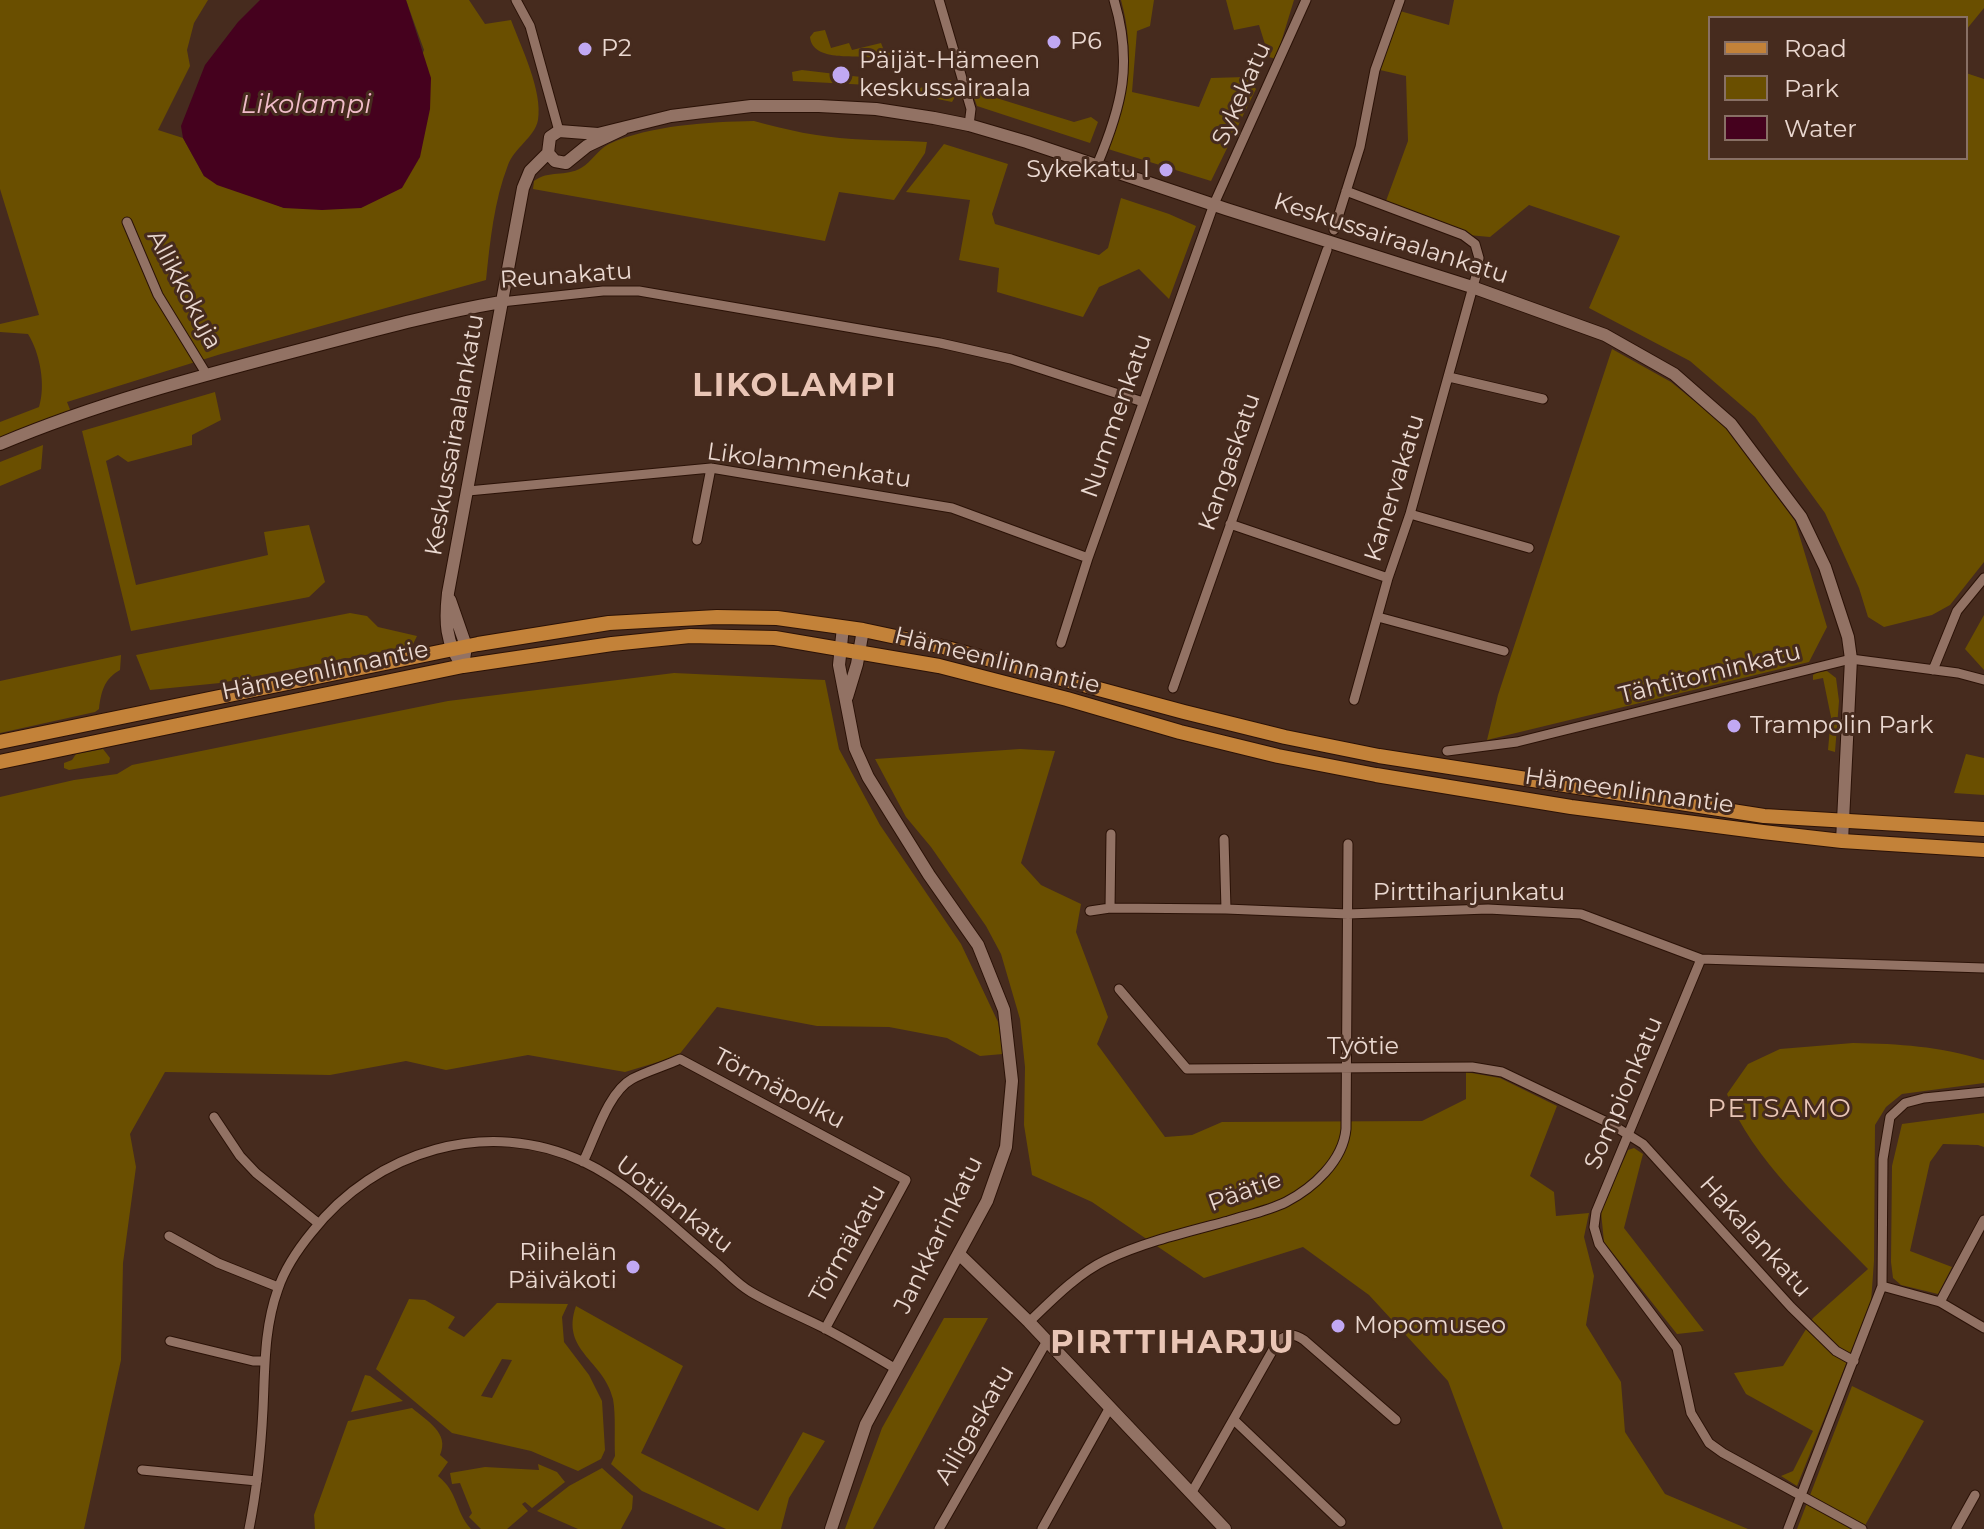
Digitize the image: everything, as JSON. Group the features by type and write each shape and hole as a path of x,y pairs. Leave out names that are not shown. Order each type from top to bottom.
{"main road":[{"name":"Hämeenlinnantie","path":"0,742 459,648 609,623 717,617 777,618 863,630 957,650 1285,737 1379,756 1764,816 1984,829"},
{"name":"Hämeenlinnantie","path":"0,762 463,666 690,636 775,638 939,666 1180,732 1278,756 1376,775 1571,807 1842,841 1984,850"}],"street":[{"path":"516,0 530,26 559,131"},
{"path":"939,0 971,109 969,125"},
{"path":"1097,165 1117,109 1125,62 1121,24 1114,0"},
{"name":"Sykekatu","path":"1214,204 1306,0"},
{"path":"1334,230 1360,147 1375,70 1400,0"},
{"name":"Keskussairaalankatu","path":"573,134 598,134 694,112 793,105 876,109 969,125 1472,287 1605,335 1674,374 1731,424 1801,517 1834,590 1851,659 1842,841"},
{"path":"578,153 579,142 573,134 559,131 550,137 548,153 555,161 566,163 587,146 623,129"},
{"name":"Keskussairaalankatu","path":"463,666 448,593 527,177 537,161 548,153"},
{"name":"Kanervakatu","path":"1346,191 1463,235 1475,244 1479,258 1449,377 1354,700"},
{"name":"Nummenkatu","path":"1061,643 1088,558 1214,204"},
{"name":"Allikkokuja","path":"127,222 158,295 207,375"},
{"name":"Kangaskatu","path":"1173,688 1327,250"},
{"name":"Reunakatu","path":"0,444 109,403 365,333 501,302 603,291 639,291 940,343 1027,363 1143,402"},
{"path":"1449,377 1543,399"},
{"path":"697,540 711,468"},
{"name":"Likolammenkatu","path":"468,491 711,468 952,508 1088,558"},
{"path":"1410,514 1529,548"},
{"path":"1230,524 1388,578"},
{"path":"1933,670 1957,611 1984,578"},
{"path":"1378,617 1504,651"},
{"name":"Jankkarinkatu","path":"831,1529 866,1424 987,1201 1006,1147 1012,1081 1004,1010 978,945 929,875 868,777 855,748 839,665 843,627"},
{"name":"Jankkarinkatu","path":"847,697 863,630"},
{"name":"Tähtitorninkatu","path":"1447,751 1525,740 1851,659 1984,680"},
{"path":"1110,908 1111,834"},
{"path":"1224,839 1226,909"},
{"name":"Päätie","path":"1029,1322 1081,1276 1104,1261 1166,1238 1268,1210 1288,1201 1316,1181 1335,1160 1345,1139 1348,844"},
{"name":"Pirttiharjunkatu","path":"1090,911 1110,908 1226,909 1348,914 1488,909 1581,914 1701,959 1984,968"},
{"name":"Sompionkatu","path":"1701,959 1596,1212 1594,1227 1599,1244 1677,1348 1691,1413 1709,1443 1803,1496"},
{"name":"Työtie","path":"1119,989 1187,1069 1472,1067 1502,1072 1629,1135"},
{"name":"Törmäpolku","path":"583,1162 606,1112 630,1080 680,1059 906,1180"},
{"path":"1788,1529 1882,1286 1883,1159 1890,1117 1905,1103 1984,1092"},
{"path":"214,1117 240,1156 256,1173 318,1223"},
{"name":"Hakalankatu","path":"1629,1135 1643,1144 1791,1307 1836,1351 1854,1361"},
{"name":"Uotilankatu","path":"249,1529 257,1481 266,1331 278,1287 290,1263 318,1223 345,1196 396,1162 430,1150 471,1143 504,1144 539,1147 583,1162 631,1192 748,1291 896,1369"},
{"name":"Törmäkatu","path":"825,1329 906,1180"},
{"path":"1940,1302 1984,1220"},
{"path":"169,1236 218,1263 278,1287"},
{"path":"959,1254 1029,1322 1225,1529"},
{"path":"1882,1286 1940,1302 1984,1328"},
{"path":"1192,1492 1278,1341 1291,1334 1304,1340 1396,1420"},
{"path":"170,1341 253,1361 265,1361"},
{"name":"Ailigaskatu","path":"939,1529 1047,1341"},
{"path":"1042,1529 1109,1409"},
{"path":"1234,1420 1341,1522"},
{"path":"142,1470 257,1481"},
{"path":"1956,1529 1975,1495"},
{"path":"1803,1496 1862,1529"}],"green space":[{"path":"0,0 208,0 194,23 187,50 190,66 158,130 183,138 204,176 284,208 361,208 424,50 406,0 469,0 485,24 511,20 534,83 538,120 533,132 511,159 503,179 493,222 486,280 221,354 67,402 71,412 0,440 0,422 39,407 42,379 39,360 28,334 0,332 0,324 39,315 0,189"},
{"path":"1121,0 1154,0 1150,26 1137,31 1132,92 1199,107 1211,78 1246,77 1256,89 1211,181 1108,149 1127,75 1128,39"},
{"path":"1226,0 1294,0 1276,59 1269,57 1259,25 1234,30"},
{"path":"1454,0 1984,0 1984,8 1968,28 1968,16 1708,16 1708,160 1968,160 1968,74 1984,79 1984,562 1950,605 1932,615 1884,627 1868,617 1859,588 1825,513 1755,417 1690,361 1589,308 1620,236 1529,205 1490,237 1468,235 1386,201 1408,141 1406,76 1380,70 1400,11 1449,25"},
{"path":"825,30 831,48 849,43 852,50 881,43 885,53 892,52 897,71 894,72 879,59 838,56 819,51 810,37 814,32"},
{"path":"802,70 861,77 869,85 793,81 792,72"},
{"path":"951,80 956,95 952,102 904,92"},
{"path":"977,92 1074,122 1091,117 1098,122 1090,143 977,106 973,95"},
{"path":"754,121 827,137 927,142 925,153 894,200 839,192 825,241 533,189 534,181 539,178 575,171 609,144 625,138 680,126"},
{"path":"944,144 1008,164 992,214 995,224 1099,255 1108,248 1121,198 1196,226 1169,299 1139,269 1099,287 1083,317 997,292 999,268 959,260 970,200 906,192"},
{"path":"1612,349 1671,382 1725,426 1795,521 1827,627 1809,662 1487,740 1498,695"},
{"path":"215,392 221,420 192,435 192,445 128,462 118,455 106,461 136,585 268,555 264,532 309,525 325,582 309,597 131,631 82,431"},
{"path":"43,445 41,469 0,486 0,462"},
{"path":"350,613 367,616 378,627 417,636 412,646 220,683 150,690 136,655"},
{"path":"1984,615 1984,670 1965,649"},
{"path":"121,655 120,670 107,682 99,709 95,712 0,733 0,681"},
{"path":"1827,671 1836,678 1839,701 1835,752 1828,750 1831,717 1823,678 1813,680 1813,675"},
{"path":"674,673 825,680 839,749 880,825 961,944 998,1022 1003,1054 980,1056 947,1038 889,1027 817,1026 717,1007 678,1056 625,1072 528,1055 446,1070 406,1061 330,1075 165,1072 130,1134 136,1167 123,1263 121,1360 84,1529 0,1529 0,797 74,780 117,774 132,765 448,701"},
{"path":"103,749 110,758 109,763 69,770 64,768 64,763 76,754"},
{"path":"1020,749 1055,751 1021,863 1041,885 1081,904 1076,932 1108,1017 1097,1044 1165,1137 1192,1135 1222,1122 1422,1121 1466,1099 1466,1072 1500,1078 1557,1106 1530,1176 1554,1192 1556,1216 1589,1213 1584,1237 1594,1276 1586,1325 1621,1382 1625,1432 1665,1494 1748,1529 1503,1529 1448,1381 1369,1295 1303,1247 1204,1278 1092,1202 1032,1175 1024,1125 1025,1067 1020,1019 1001,954 986,926 931,847 906,817 875,759"},
{"path":"1966,754 1984,758 1984,795 1954,793"},
{"path":"1853,1043 1919,1047 1984,1060 1984,1083 1902,1094 1886,1107 1875,1125 1871,1302 1797,1486 1781,1476 1793,1471 1813,1431 1746,1394 1734,1373 1783,1366 1813,1318 1868,1269 1770,1165 1752,1142 1727,1094 1748,1064 1780,1049"},
{"path":"1984,1113 1984,1147 1943,1144 1930,1162 1910,1251 1952,1267 1938,1294 1901,1285 1893,1278 1891,1262 1892,1166 1902,1124"},
{"path":"1634,1148 1643,1154 1624,1228 1704,1331 1677,1334 1604,1242 1601,1212 1628,1150"},
{"path":"409,1299 425,1300 455,1317 448,1328 464,1337 497,1303 568,1304 562,1317 564,1342 589,1375 602,1401 605,1450 601,1459 578,1471 531,1451 452,1433 376,1369","holes":["502,1359 512,1360 492,1398 481,1396"]},
{"path":"576,1306 683,1366 641,1453 758,1511 803,1432 825,1441 789,1498 781,1529 726,1529 642,1491 611,1464 615,1456 613,1399 601,1374 578,1345 573,1321"},
{"path":"944,1318 988,1318 873,1529 845,1529 882,1428"},
{"path":"365,1375 370,1376 403,1401 351,1412"},
{"path":"1852,1386 1924,1421 1863,1529 1797,1529"},
{"path":"412,1408 430,1423 442,1440 440,1455 448,1462 438,1476 450,1489 471,1529 315,1529 314,1515 348,1421"},
{"path":"538,1464 557,1472 565,1482 532,1508 525,1502 522,1504 528,1511 507,1529 481,1529 469,1517 472,1513 460,1483 452,1484 450,1473 485,1467 539,1470"},
{"path":"602,1468 633,1496 632,1509 621,1529 578,1529 537,1511 569,1486"}],"water":[{"name":"Likolampi","path":"260,0 406,0 431,78 430,109 420,157 402,188 361,208 284,208 217,185 204,176 183,138 181,126 205,65 238,22"}],"place":[{"name":"P6","path":"1054,42"},
{"name":"P2","path":"585,49"},
{"name":"Päijät-Hämeen keskussairaala","path":"841,75"},
{"name":"Sykekatu I","path":"1166,170"},
{"name":"Trampolin Park","path":"1734,726"},
{"name":"Riihelän Päiväkoti","path":"633,1267"},
{"name":"Mopomuseo","path":"1338,1326"}],"district":[{"name":"LIKOLAMPI","path":"795,387"},
{"name":"PETSAMO","path":"1780,1109"},
{"name":"PIRTTIHARJU","path":"1173,1344"}]}
